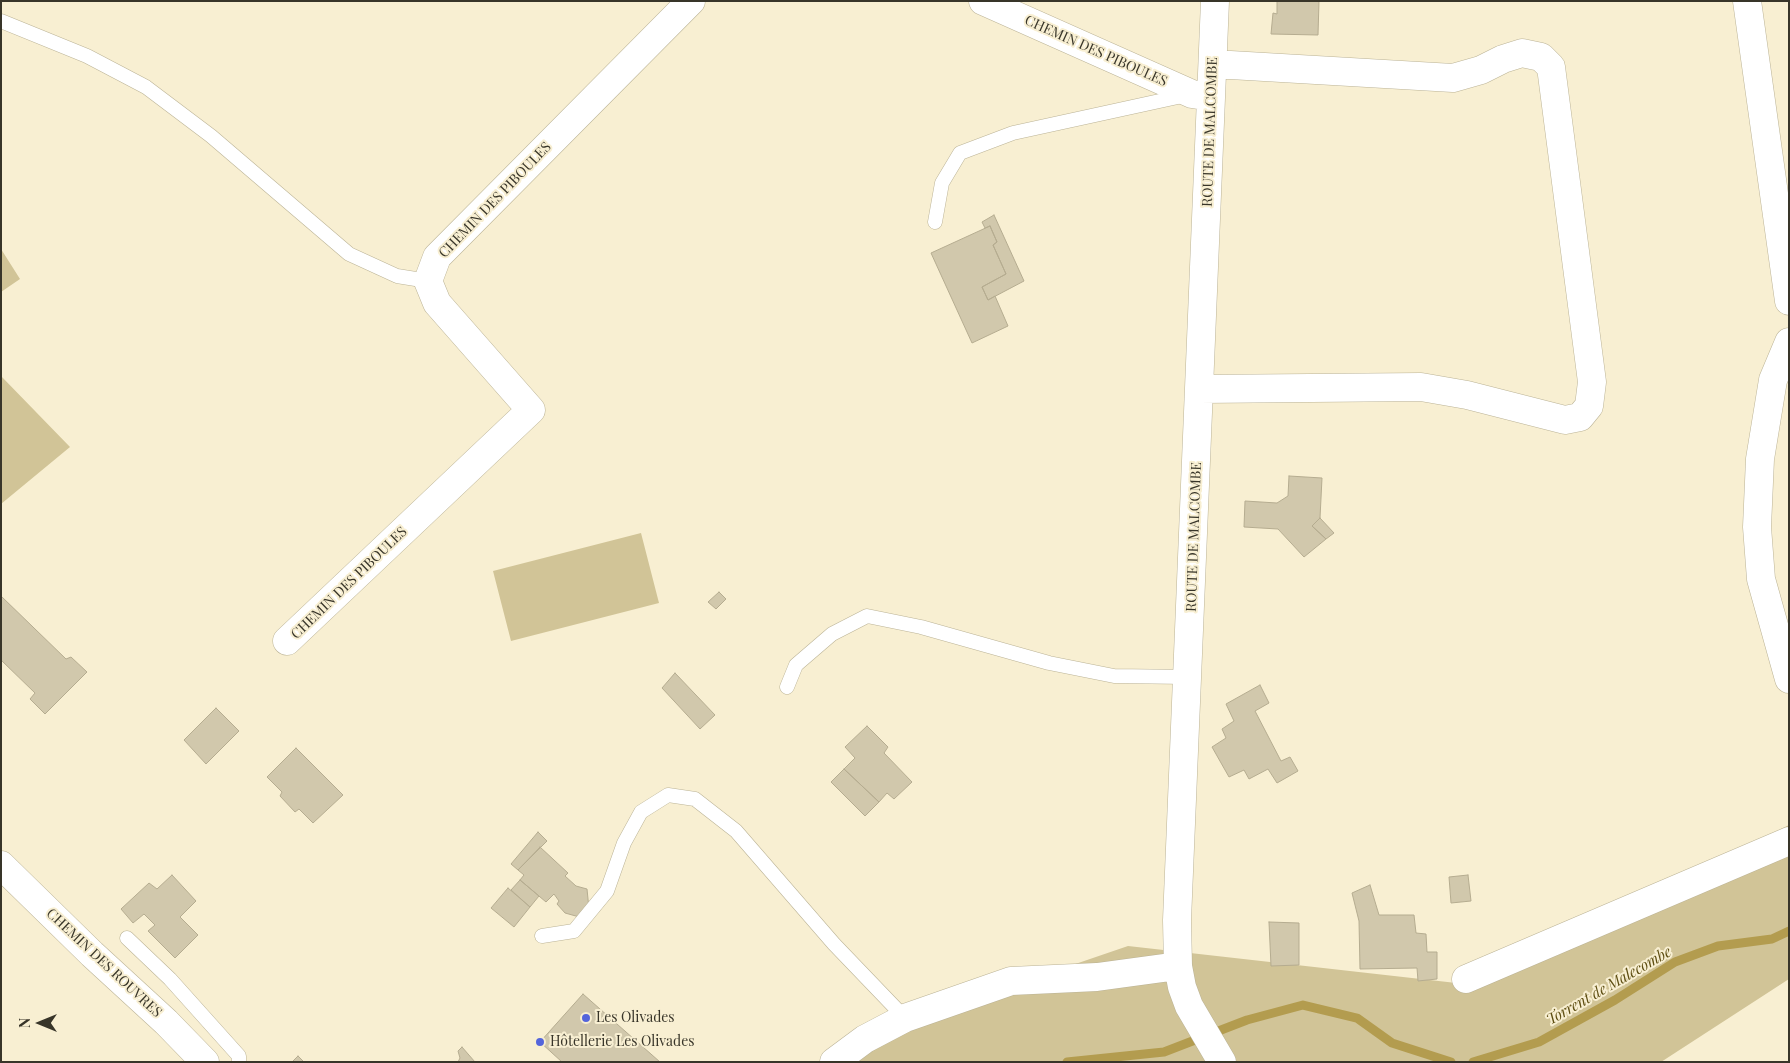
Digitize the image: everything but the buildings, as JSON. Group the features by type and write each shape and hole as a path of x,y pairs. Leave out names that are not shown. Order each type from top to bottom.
{"street":[{"name":"CHEMIN DES PIBOULES","path":"287,641 531,410 437,303 428,281 437,257 691,1"},
{"name":"CHEMIN DES PIBOULES","path":"983,1 1202,95"},
{"name":"ROUTE DE MALCOMBE","path":"1215,1 1213,64 1202,95 1200,389 1177,920 1178,966 1189,1006 1218,1056"},
{"path":"1748,1 1789,301"},
{"path":"1200,389 1421,387 1467,395 1566,420 1580,417 1589,406 1592,382 1551,67 1541,57 1522,53 1503,59 1481,70 1453,78 1213,64"},
{"path":"1789,342 1773,380 1760,459 1757,527 1761,579 1789,679"},
{"path":"1466,979 1789,841"},
{"name":"CHEMIN DES ROUVRES","path":"1,864 92,954 166,1022 205,1062"},
{"path":"834,1062 865,1039 905,1018 1011,981 1097,977 1178,966"}],"lane":[{"path":"1,21 87,56 146,88 219,143 349,254 397,276 428,281"},
{"path":"935,222 942,183 960,153 1013,133 1202,95"},
{"path":"787,687 796,665 832,634 867,616 920,627 1049,663 1114,676 1188,677"},
{"path":"542,936 574,931 606,891 624,843 641,812 668,795 695,799 736,832 834,944 905,1018"},
{"path":"127,938 170,979 239,1056 239,1062"}],"shaded area":[{"path":"1,249 20,279 1,292"},
{"path":"1,376 70,447 1,504"},
{"path":"641,533 659,603 511,641 493,571"},
{"path":"1789,825 1789,979 1661,1062 845,1062 856,1039 1128,946 1474,985"}],"waterway":[{"name":"Torrent de Malecombe","path":"1473,1062 1539,1042 1615,1000 1675,962 1718,946 1772,939 1789,931"},
{"name":"Torrent de Malecombe","path":"1067,1062 1164,1052 1247,1020 1303,1005 1357,1018 1392,1043 1451,1062"}],"place":[{"name":"Les Olivades","path":"586,1018"},
{"name":"Hôtellerie Les Olivades","path":"540,1042"}]}
